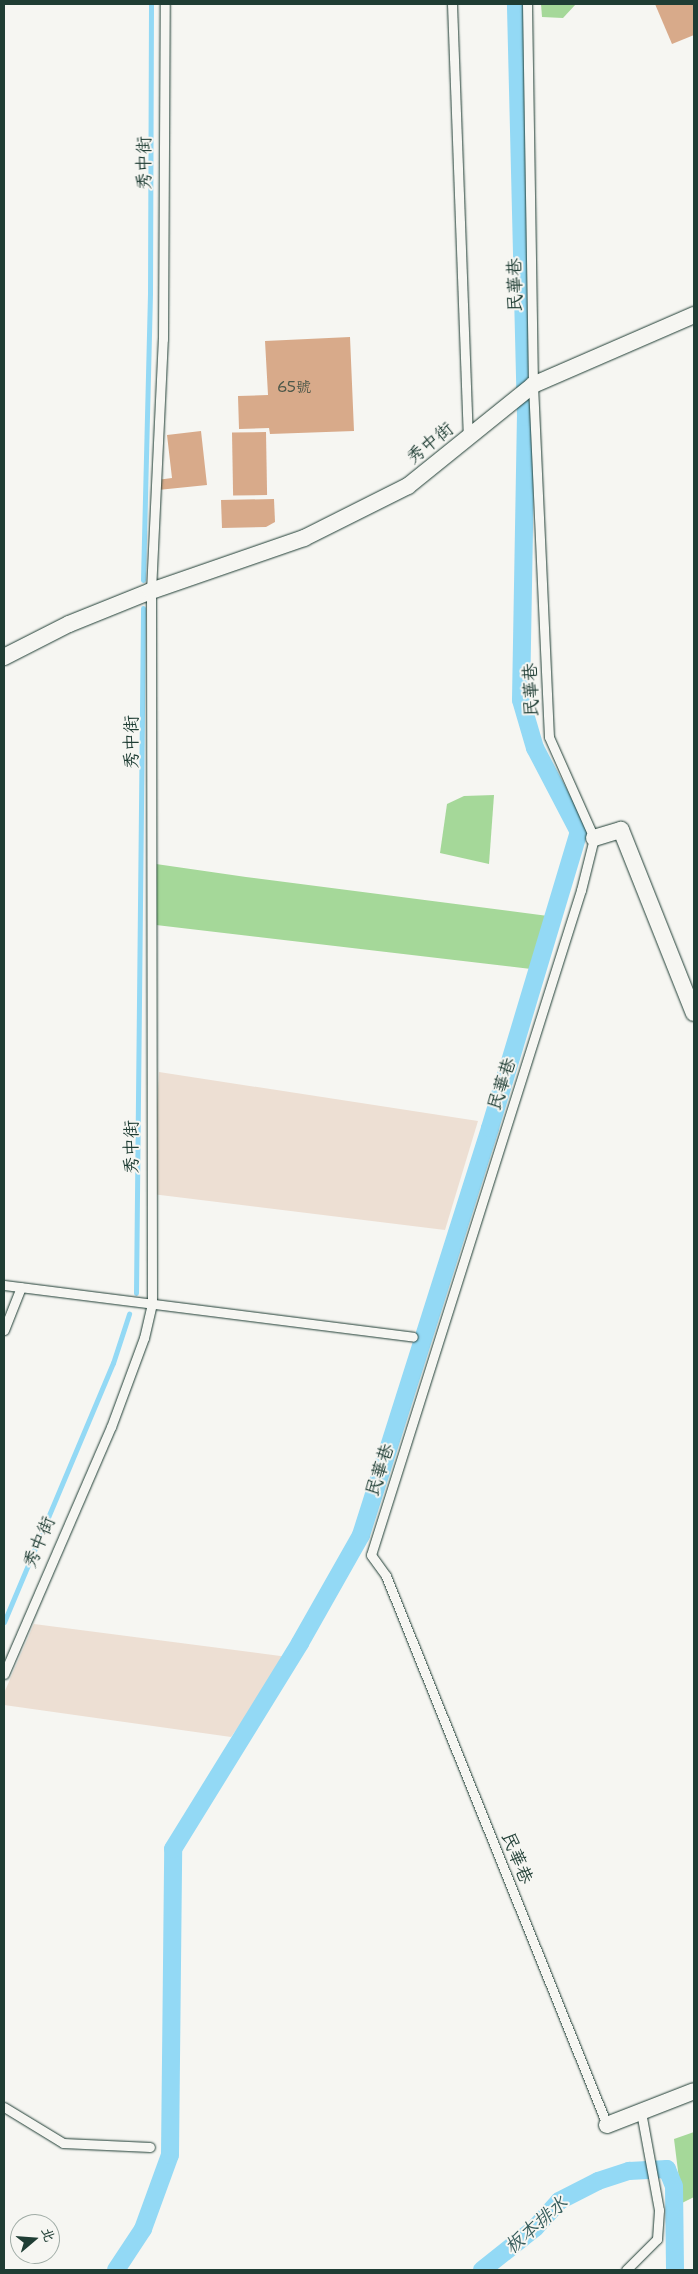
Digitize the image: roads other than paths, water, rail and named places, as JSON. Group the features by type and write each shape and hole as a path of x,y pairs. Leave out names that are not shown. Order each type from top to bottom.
{"street":[{"name":"秀中街","path":"4,657 69,624 151,591 304,538 408,486 533,385 694,315"},
{"path":"594,838 621,830 694,1012"},
{"path":"607,2125 694,2091"}],"lane":[{"name":"秀中街","path":"4,1674 111,1426 144,1338 152,1304 151,591 163,339 165,4"},
{"path":"452,4 468,438"},
{"name":"民華巷","path":"527,4 533,385 549,737 594,838 581,890 371,1555 386,1576 607,2125"},
{"path":"4,1285 413,1337"},
{"path":"4,1330 21,1287"},
{"path":"4,2107 63,2143 150,2147"},
{"path":"626,2270 657,2239 659,2210 641,2112"}],"waterway":[{"path":"143,580 150,293 151,4"},
{"path":"116,2270 143,2229 170,2155 173,1849 300,1643 361,1535 490,1128 579,832 535,748 521,700 526,417 516,4"},
{"path":"136,1293 143,608"},
{"path":"4,1622 113,1363 129,1314"},
{"name":"板本排水","path":"482,2270 535,2228 559,2201 598,2181 629,2171 667,2169 674,2186 675,2270"}]}
